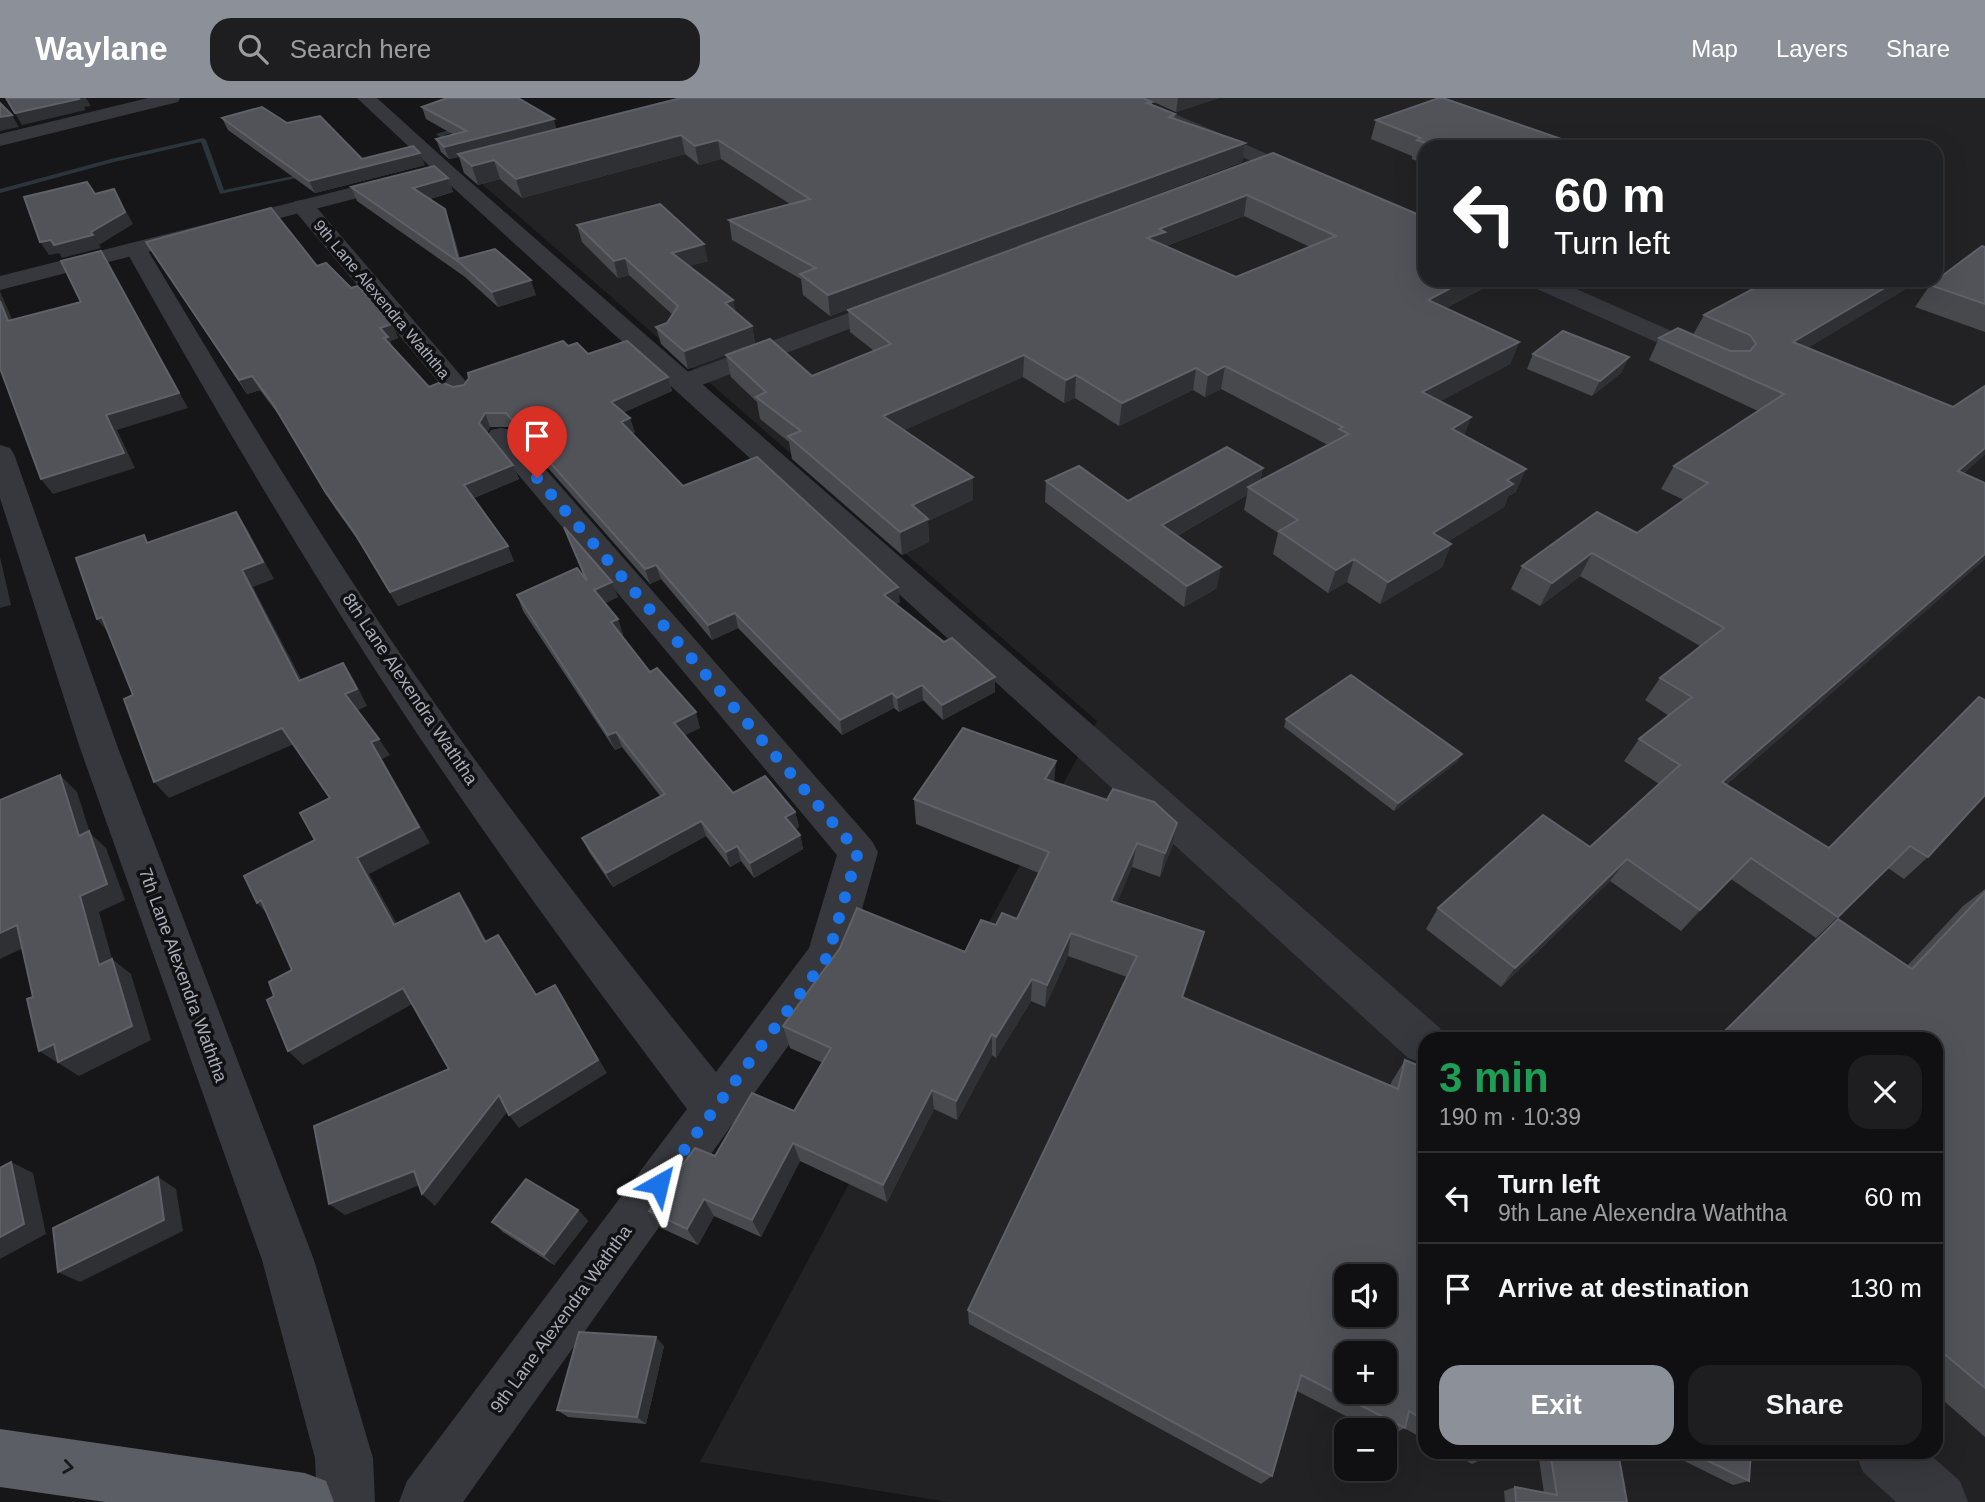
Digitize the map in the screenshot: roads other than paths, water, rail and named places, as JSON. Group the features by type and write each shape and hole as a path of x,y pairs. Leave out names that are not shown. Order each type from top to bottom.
{"highway":[{"path":"0,1458 305,1502"}],"street":[{"path":"0,139 171,98"},
{"path":"366,98 389,118 457,166 685,382 1418,1038"},
{"path":"1122,98 1330,188"},
{"path":"389,118 414,111"},
{"path":"1244,172 1270,162"},
{"path":"0,283 457,166"},
{"name":"9th Lane Alexendra Waththa","path":"303,206 460,391"},
{"name":"8th Lane Alexendra Waththa","path":"136,249 251,448 382,652 595,955 715,1108"},
{"path":"1552,287 1728,365"},
{"path":"685,382 919,294"},
{"name":"9th Lane Alexendra Waththa","path":"428,1502 828,956 858,852 501,436"},
{"name":"7th Lane Alexendra Waththa","path":"0,453 99,748 288,1260 344,1458 346,1502"},
{"path":"1892,1459 1939,1502"}],"waterway":[{"path":"444,143 450,142 439,134 463,128"},
{"path":"0,191 113,160 203,140 222,193 308,175"}]}
